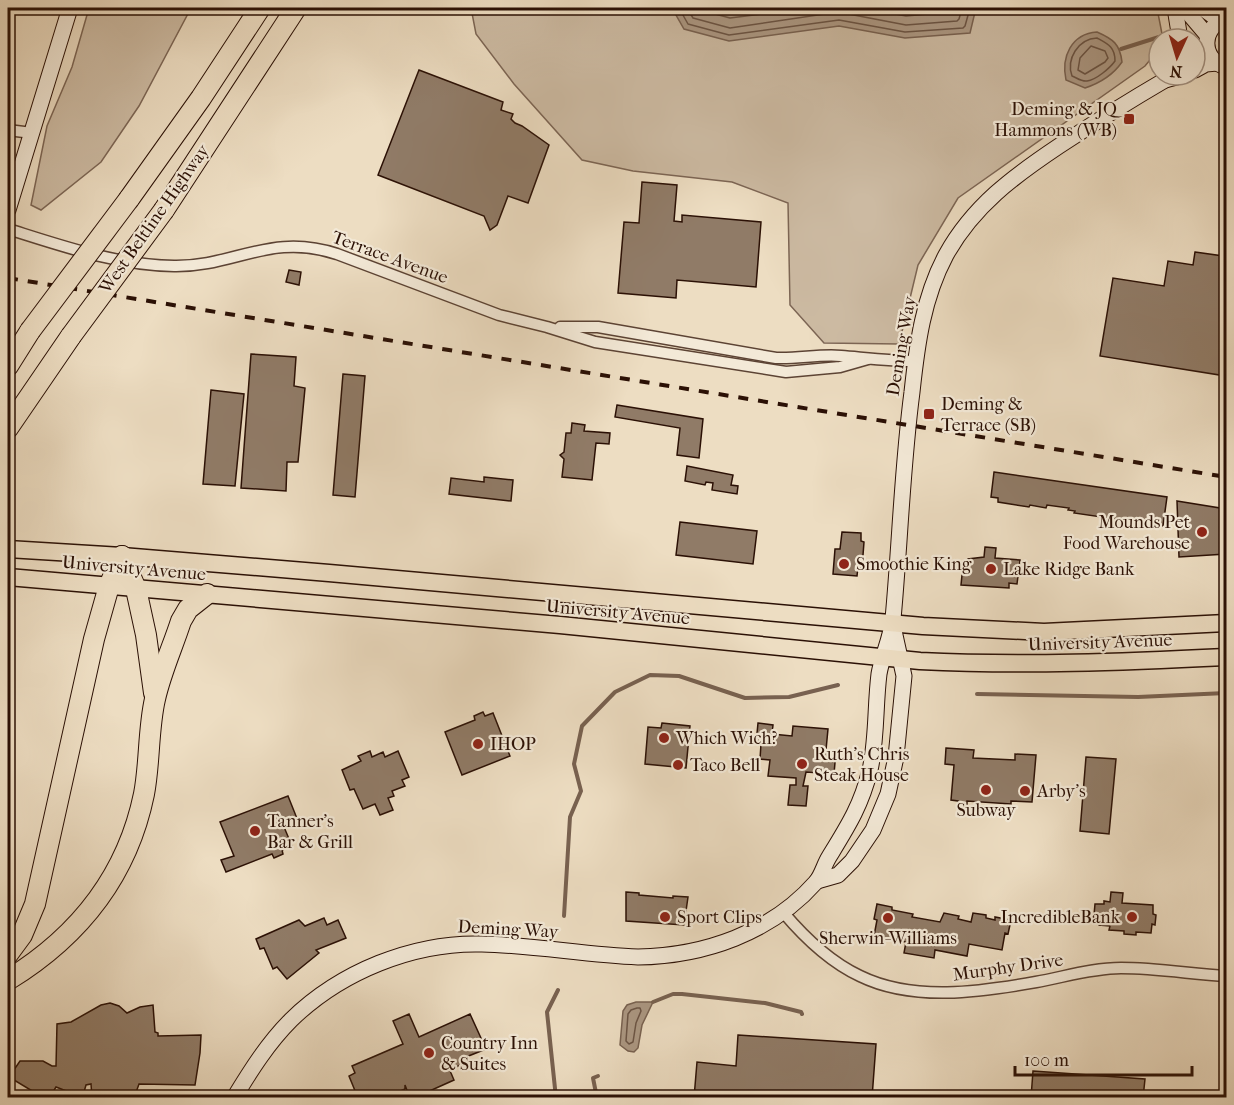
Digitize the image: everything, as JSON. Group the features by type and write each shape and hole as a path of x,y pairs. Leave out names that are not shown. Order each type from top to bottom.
{"highway":[{"name":"West Beltline Highway","path":"8,366 30,331 201,98 260,8"},
{"name":"West Beltline Highway","path":"8,428 71,336 164,210 296,8"},
{"path":"8,954 22,935 35,904 94,639 109,586 122,556"},
{"path":"122,556 136,589 147,635 155,700"},
{"path":"8,980 46,954 82,921 102,894 120,863 138,820 144,793 155,700 181,621 188,609 207,594"}],"main road":[{"name":"University Avenue","path":"8,549 122,556 892,623 1044,632 1227,623"},
{"name":"University Avenue","path":"8,577 971,664 1070,664 1227,657"}],"street":[{"path":"8,210 70,8"},
{"path":"1176,8 1178,27"},
{"path":"1184,8 1194,27"},
{"path":"1202,8 1223,20 1210,29 1207,36"},
{"path":"1207,51 1212,58 1222,65"},
{"path":"1207,64 1222,65"},
{"name":"Deming Way","path":"818,881 827,859 857,811 866,785 874,747 879,673 892,623 900,506 919,335 935,278 945,256 972,216 1003,186 1020,172 1151,87"},
{"path":"8,130 32,133"},
{"name":"Terrace Avenue","path":"8,230 83,253 174,266 205,264 268,248 312,247 337,254 499,315 595,342 786,372 840,367 868,359 889,362 916,361"},
{"name":"Deming Way","path":"234,1098 261,1055 302,1010 345,980 381,962 434,948 481,944 610,956 676,955 720,945 741,936 783,912 818,881 838,875 852,861 868,838 882,811 896,757 904,676 902,659 892,623"},
{"name":"Murphy Drive","path":"783,912 795,927 833,960 860,977 895,988 945,992 983,990 1121,968 1227,976"}],"shaded area":[{"path":"89,8 191,8 139,106 101,162 41,210 31,205 47,126 72,67"},
{"path":"471,8 1157,8 1161,27 1147,27 1147,64 1145,66 958,198 918,265 899,344 824,343 790,305 788,203 732,182 633,171 582,160 514,84 476,34"}],"water":[{"path":"672,8 976,8 970,33 905,38 839,26 729,41 684,29"},
{"path":"1097,32 1115,43 1120,51 1122,62 1106,78 1085,88 1066,80 1065,63 1074,42 1080,37"},
{"path":"636,1002 653,1002 642,1025 638,1048 634,1052 620,1045 623,1011 627,1005"}],"building":[{"path":"419,70 503,102 501,110 513,114 511,119 515,123 549,145 528,203 508,196 497,225 490,230 484,216 378,175"},
{"path":"642,182 677,185 674,221 682,222 682,215 761,222 756,287 677,280 676,298 618,293 624,222 639,223"},
{"path":"1195,252 1223,256 1221,269 1226,270 1226,376 1100,356 1113,278 1164,286 1168,261 1193,265"},
{"path":"289,270 301,272 299,285 286,282"},
{"path":"251,354 296,357 294,386 305,388 298,462 287,462 286,491 241,488"},
{"path":"343,374 365,376 355,497 333,495"},
{"path":"211,390 244,394 235,486 203,484"},
{"path":"617,405 703,419 699,458 677,455 680,428 615,417"},
{"path":"572,423 585,425 584,431 610,433 609,444 596,443 592,480 562,477 564,459 560,455 564,452 566,433 571,433"},
{"path":"687,466 733,475 731,485 738,486 737,494 712,490 713,483 706,482 705,485 685,481"},
{"path":"994,472 1167,497 1163,526 1074,513 1075,511 1068,510 1069,508 1047,505 1046,508 1030,505 1029,507 998,502 998,498 991,497"},
{"path":"484,477 513,480 511,501 449,494 451,478 484,482"},
{"name":"Mounds Pet Food Warehouse","path":"1177,501 1226,509 1226,554 1179,557"},
{"path":"680,522 757,531 753,564 676,555"},
{"path":"842,532 861,533 861,541 864,542 862,568 858,567 857,576 833,574 835,549 840,549"},
{"name":"Lake Ridge Bank","path":"985,547 996,548 995,558 1020,560 1017,584 1009,583 1009,588 961,585 963,565 968,565 968,559 984,557"},
{"name":"IHOP","path":"483,712 485,716 493,713 510,756 462,775 445,732 475,720 474,716"},
{"path":"662,723 690,726 686,768 645,764 648,727 661,728"},
{"name":"Ruth's Chris Steak House","path":"758,723 773,725 772,734 792,736 793,726 828,729 826,750 836,751 834,774 806,772 803,786 808,786 806,806 788,805 790,785 796,785 796,778 768,776 770,760 760,759 761,744 756,744"},
{"path":"946,748 974,750 973,758 1015,760 1015,754 1036,755 1032,802 1011,801 1011,804 967,801 967,807 958,806 958,801 951,800 954,765 945,764"},
{"path":"370,751 372,757 383,752 385,757 398,751 409,777 402,780 405,786 392,791 394,796 388,798 393,810 380,815 375,804 363,809 354,789 350,790 342,770 361,761 358,756"},
{"path":"1086,757 1116,759 1109,834 1080,831"},
{"name":"Tanner's Bar & Grill","path":"288,796 298,821 284,827 292,846 282,850 283,854 274,858 272,854 226,872 221,860 234,856 220,822"},
{"path":"626,892 673,898 673,896 688,897 684,925 626,921"},
{"path":"1111,892 1123,893 1122,903 1153,905 1153,914 1156,915 1151,933 1124,934 1124,931 1109,930 1110,926 1099,925 1100,916 1094,915 1095,904 1110,902"},
{"path":"877,904 913,914 912,917 940,922 944,913 959,916 958,919 971,922 973,913 986,915 986,918 995,920 995,917 1011,920 1008,934 1005,933 1002,950 969,944 967,956 935,950 934,958 904,953 906,942 874,936"},
{"path":"324,918 327,925 338,920 346,938 316,950 319,953 287,979 277,967 273,969 264,948 260,949 256,939 299,920 305,926"},
{"path":"110,1003 119,1006 127,1013 140,1007 153,1005 155,1032 158,1036 201,1035 195,1085 139,1084 134,1098 92,1098 91,1084 86,1085 81,1094 74,1094 56,1087 51,1095 30,1098 34,1092 9,1077 20,1061 43,1061 56,1066 57,1024 71,1022 101,1005"},
{"name":"Country Inn & Suites","path":"409,1014 419,1037 470,1014 486,1049 466,1057 468,1062 451,1069 449,1065 454,1080 414,1098 410,1098 405,1085 405,1089 385,1098 381,1095 375,1098 358,1098 349,1076 355,1073 352,1066 403,1044 393,1021"},
{"path":"738,1035 876,1044 872,1098 694,1098 697,1062 736,1066"},
{"path":"1033,1071 1145,1079 1143,1098 1031,1098"}],"waterway":[{"path":"1121,49 1147,41"},
{"path":"564,916 570,817 581,791 574,764 582,726 615,692 650,675 679,676 745,698 789,697 838,685"},
{"path":"977,694 1138,697 1226,693"},
{"path":"556,1098 547,1012 558,990"},
{"path":"653,1002 673,994 682,994 765,1003 802,1014"},
{"path":"597,1098 593,1078 598,1076"}],"railway":[{"path":"8,278 1226,477"}],"place":[{"name":"Deming & JQ Hammons (WB)","path":"1129,119"},
{"name":"Deming & Terrace (SB)","path":"929,414"},
{"name":"Mounds Pet Food Warehouse","path":"1202,532"},
{"name":"Smoothie King","path":"844,564"},
{"name":"Lake Ridge Bank","path":"991,569"},
{"name":"Which Wich?","path":"664,738"},
{"name":"IHOP","path":"478,744"},
{"name":"Ruth's Chris Steak House","path":"802,764"},
{"name":"Taco Bell","path":"678,765"},
{"name":"Subway","path":"986,790"},
{"name":"Arby's","path":"1025,791"},
{"name":"Tanner's Bar & Grill","path":"255,831"},
{"name":"Sport Clips","path":"665,917"},
{"name":"IncredibleBank","path":"1132,917"},
{"name":"Sherwin-Williams","path":"888,918"},
{"name":"Country Inn & Suites","path":"429,1053"}]}
